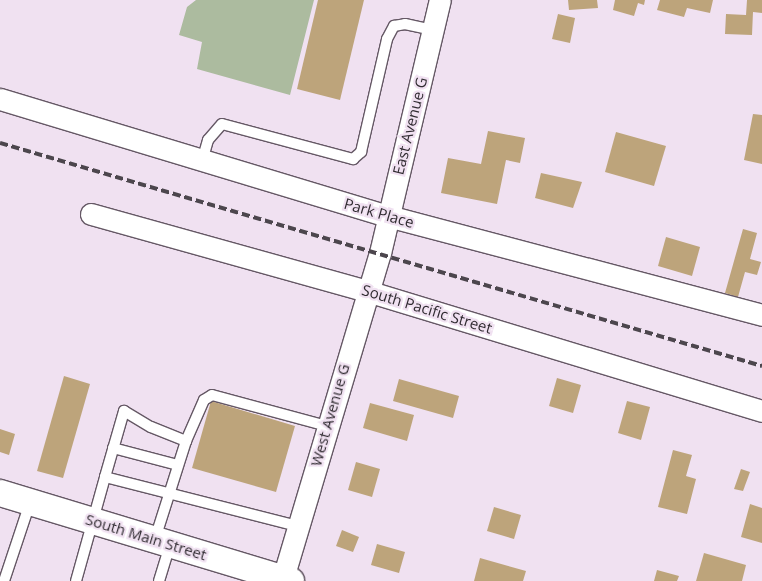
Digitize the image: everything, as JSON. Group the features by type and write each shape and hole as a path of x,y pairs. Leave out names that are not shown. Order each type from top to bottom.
{"street":[{"name":"East Avenue G","path":"380,253 440,0"},
{"name":"Park Place","path":"0,99 388,216 762,315"},
{"name":"South Pacific Street","path":"91,214 367,291 762,411"},
{"name":"West Avenue G","path":"277,579 297,526 380,253"},
{"name":"South Main Street","path":"0,493 277,579"}],"lane":[{"path":"202,161 208,140 222,124 353,159 361,152 387,39 394,26 405,24 433,30"},
{"path":"159,581 162,542 170,494 186,441 204,400 212,395 327,426"},
{"path":"76,581 124,411 151,427 186,441"},
{"path":"113,448 178,465"},
{"path":"105,477 297,526"},
{"path":"4,581 30,502"}],"green space":[{"path":"196,0 314,0 290,95 197,69 202,42 179,35 187,7"}],"building":[{"path":"318,0 364,0 340,100 297,89"},
{"path":"568,0 597,0 598,8 569,10"},
{"path":"615,0 645,0 644,5 638,3 634,16 613,10"},
{"path":"660,0 713,0 710,13 687,8 684,17 657,10"},
{"path":"747,0 762,0 762,13 753,12 752,35 725,34 726,14 746,15"},
{"path":"558,14 575,18 570,43 552,39"},
{"path":"753,114 762,115 762,164 744,160"},
{"path":"488,131 525,138 520,163 506,160 497,204 441,193 448,158 481,164"},
{"path":"616,132 666,146 654,186 605,172"},
{"path":"541,173 582,182 573,208 535,198"},
{"path":"743,229 757,233 750,259 761,262 757,275 745,272 738,297 725,293"},
{"path":"666,237 700,247 692,276 658,266"},
{"path":"64,376 90,384 63,478 37,471"},
{"path":"557,378 581,385 573,413 549,406"},
{"path":"399,379 459,396 453,418 393,401"},
{"path":"211,401 295,426 276,492 192,468"},
{"path":"627,401 650,407 641,440 618,433"},
{"path":"370,403 414,415 407,441 363,428"},
{"path":"0,429 15,434 9,455 0,452"},
{"path":"673,450 692,455 686,476 696,479 687,514 658,507"},
{"path":"356,462 380,469 372,497 348,490"},
{"path":"741,469 750,472 743,491 734,489"},
{"path":"750,504 762,508 762,543 741,537"},
{"path":"494,507 521,515 514,539 487,531"},
{"path":"342,530 359,537 353,552 336,546"},
{"path":"377,544 405,552 399,573 371,565"},
{"path":"704,553 746,565 742,581 696,581"},
{"path":"480,558 526,571 523,581 474,581"},
{"path":"657,570 679,576 677,581 654,581"}],"railway":[{"path":"0,143 762,366"}]}
